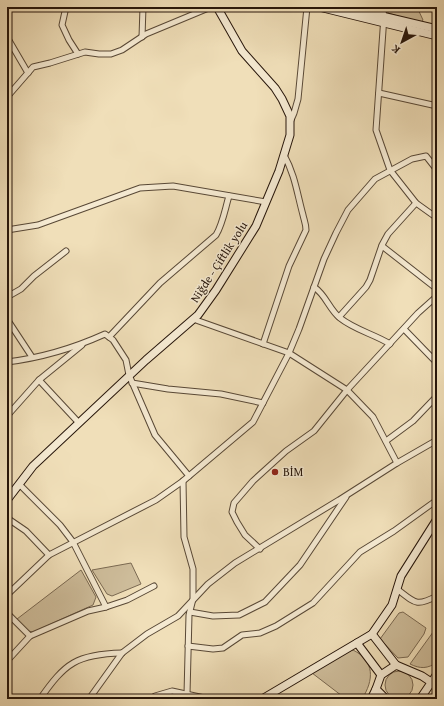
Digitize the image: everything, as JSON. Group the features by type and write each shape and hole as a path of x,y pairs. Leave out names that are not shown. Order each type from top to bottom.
{"main road":[{"name":"Niğde - Çiftlik yolu","path":"7,500 33,466 129,375 198,315 216,290 256,226 284,155 290,135 290,116 282,99 242,51 217,7"},
{"path":"318,7 437,29"},
{"path":"344,7 437,36"},
{"path":"262,699 372,634 392,605 401,576 437,519"},
{"path":"372,634 396,665 422,676 431,682"},
{"path":"357,643 381,675"},
{"path":"371,699 381,675 396,665"},
{"path":"420,699 437,674"},
{"path":"376,689 386,699"}],"street":[{"path":"66,7 62,25 78,54"},
{"path":"142,37 143,7"},
{"path":"7,97 33,67 85,52 111,54 122,50 142,37 211,7"},
{"path":"290,121 298,99 307,7"},
{"path":"382,7 384,20 376,130 390,170 416,203 437,218"},
{"path":"7,37 28,73"},
{"path":"379,94 437,106"},
{"path":"263,344 289,266 306,230 306,224 291,168 284,155"},
{"path":"7,595 49,555 156,500 183,481 253,422 289,353 299,330 324,259 348,210 375,179 412,159 426,156 437,170"},
{"path":"7,230 38,225 140,188 173,186 266,202"},
{"path":"109,337 160,283 216,235 222,223 229,196"},
{"path":"339,318 366,287 388,234 416,203"},
{"path":"382,246 437,289"},
{"path":"7,297 21,289 34,276 66,252"},
{"path":"314,287 325,297 339,318 352,327 390,344"},
{"path":"260,549 245,534 237,522 232,512 234,503 253,481 286,451 314,431 347,390 418,313 437,296"},
{"path":"7,319 32,357"},
{"path":"194,319 289,353 347,390 373,417 397,463"},
{"path":"404,328 437,363"},
{"path":"7,362 84,343 105,334 114,340 126,360 132,383 155,435 189,476"},
{"path":"7,416 39,380 84,343"},
{"path":"39,380 79,423"},
{"path":"132,383 168,389 221,394 263,402"},
{"path":"386,441 413,421 437,396"},
{"path":"89,699 122,653 147,634 178,616 208,584 235,564 397,463 437,440"},
{"path":"183,481 184,537 193,569 193,599 189,615 187,694"},
{"path":"19,484 60,525 73,542 106,607"},
{"path":"190,612 213,616 239,614 265,602 300,565 347,495"},
{"path":"188,646 213,649 223,648 242,635 260,633 276,626 313,603 360,552 394,531 437,500"},
{"path":"7,518 26,532 49,555"},
{"path":"7,661 30,636 88,611 128,600 154,586"},
{"path":"397,590 413,602 420,603 437,596"},
{"path":"7,613 30,636"},
{"path":"40,699 62,670 72,664 86,657 122,653"},
{"path":"151,699 155,696 172,691 209,699"}],"shaded area":[{"path":"386,7 417,7 423,20 421,23 388,13"},
{"path":"131,563 141,584 112,596 107,594 92,570"},
{"path":"81,570 96,597 93,605 33,632 28,631 17,619"},
{"path":"403,612 426,628 424,634 408,657 398,658 380,639 399,613"},
{"path":"436,628 437,662 424,668 410,664"},
{"path":"353,650 360,654 369,665 369,685 362,699 346,699 312,673 346,652"},
{"path":"399,671 409,675 413,685 409,695 399,699 389,695 385,685 389,675"}],"place":[{"name":"BİM","path":"275,472"}]}
